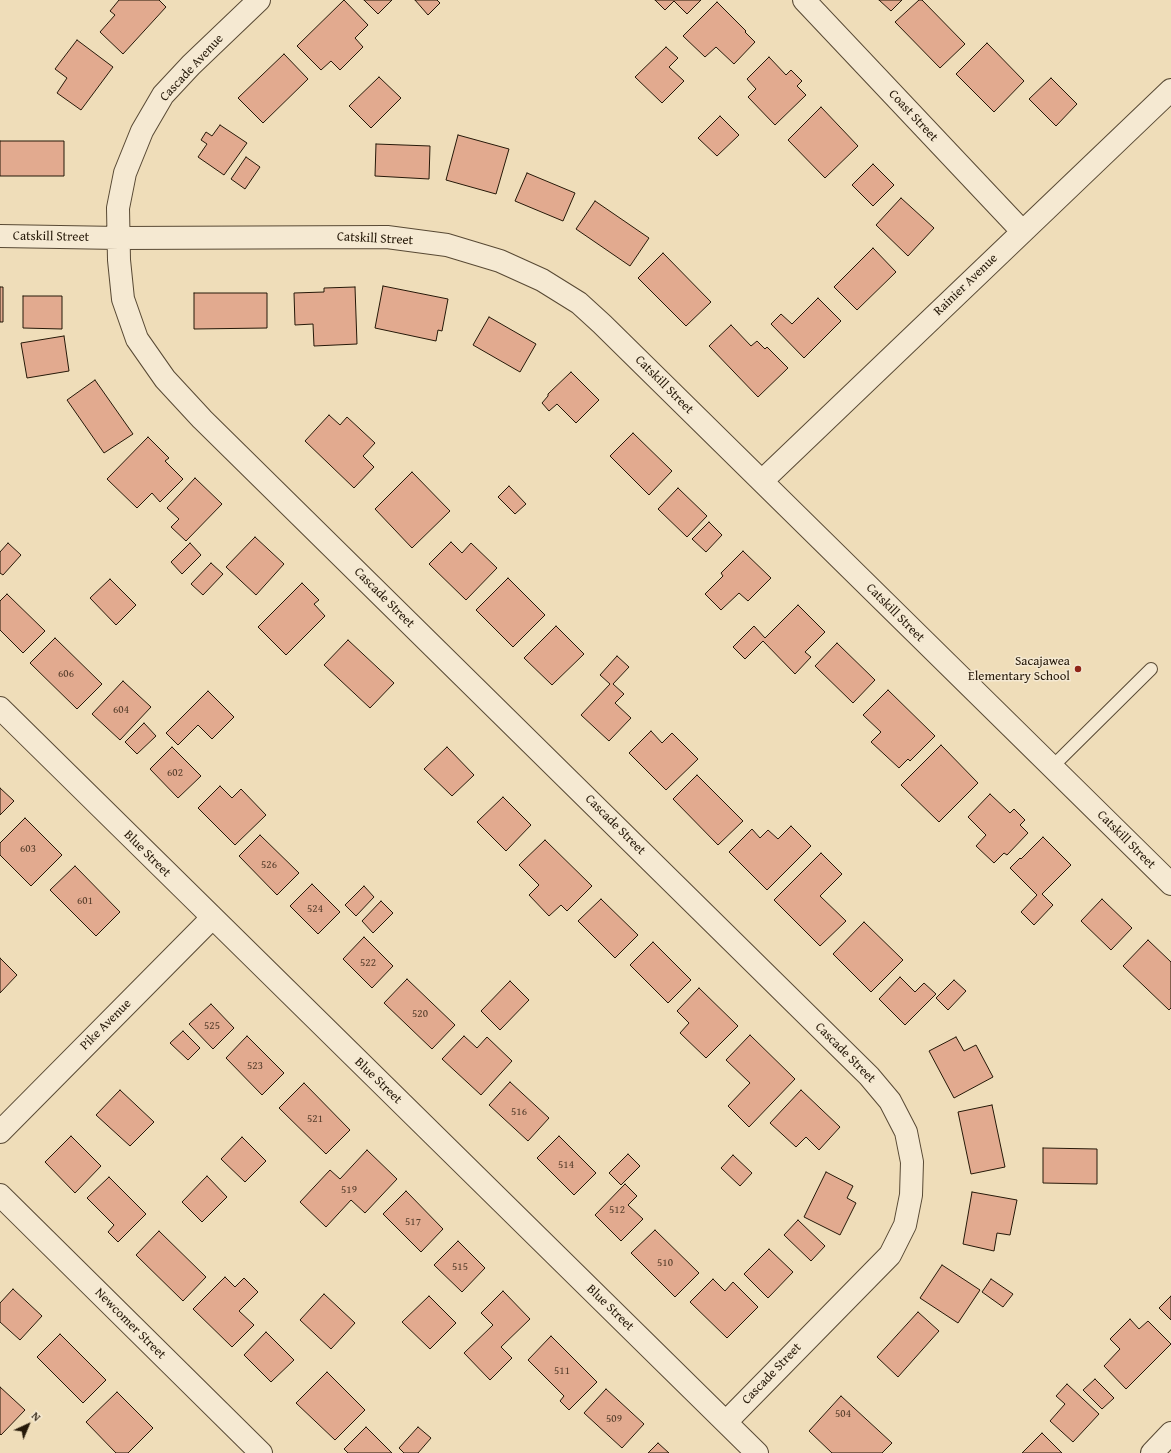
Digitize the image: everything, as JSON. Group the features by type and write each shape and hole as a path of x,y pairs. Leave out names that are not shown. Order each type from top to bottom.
{"street":[{"name":"Cascade Avenue","path":"119,238 118,208 125,173 142,131 163,95 191,65 259,0"},
{"name":"Coast Street","path":"804,0 1022,231"},
{"name":"Rainier Avenue","path":"762,481 1171,90"},
{"name":"Catskill Street","path":"0,236 119,238 387,237 447,245 500,261 542,280 579,304 602,324 1171,884"},
{"name":"Cascade Street","path":"119,238 119,260 123,298 137,339 165,379 202,419 863,1070 890,1101 906,1132 912,1162 911,1195 905,1225 890,1255 726,1422"},
{"name":"Blue Street","path":"0,708 757,1453"},
{"name":"Pike Avenue","path":"0,1132 212,918"},
{"name":"Newcomer Street","path":"0,1195 261,1453"},
{"path":"1152,1453 1171,1433"}],"lane":[{"path":"1052,767 1151,669"}],"building":[{"path":"119,0 159,0 166,7 123,54 100,32 115,15 110,11"},
{"path":"344,0 368,25 355,38 363,47 340,70 331,61 321,70 297,46"},
{"path":"364,0 392,0 378,14"},
{"path":"415,0 437,0 440,3 428,15"},
{"path":"655,0 701,0 687,14 674,1 665,10"},
{"path":"879,0 902,0 891,11"},
{"path":"919,0 922,0 965,44 940,68 895,22"},
{"path":"717,2 755,42 734,64 716,47 705,57 683,36"},
{"path":"77,40 113,67 81,110 57,93 67,78 55,69"},
{"path":"987,43 1024,81 994,112 956,74"},
{"path":"666,47 678,58 669,67 684,81 662,103 635,77"},
{"path":"284,54 308,79 263,123 238,98"},
{"path":"769,57 786,75 791,70 802,81 797,86 806,95 775,125 748,97 756,89 747,79"},
{"path":"379,77 401,98 371,128 349,106"},
{"path":"1051,78 1077,104 1056,126 1029,99"},
{"path":"821,107 858,146 825,178 788,140"},
{"path":"720,116 739,135 717,156 698,138"},
{"path":"220,125 247,143 224,175 198,157 207,144 201,140 206,132 212,136"},
{"path":"458,135 509,149 496,194 446,180"},
{"path":"0,141 64,141 64,176 0,176"},
{"path":"376,144 430,146 429,179 375,176"},
{"path":"246,157 260,167 245,189 231,179"},
{"path":"873,164 894,185 873,206 852,185"},
{"path":"527,173 575,193 563,221 515,201"},
{"path":"901,198 934,228 908,256 876,225"},
{"path":"595,201 649,238 630,266 576,229"},
{"path":"873,248 896,272 857,310 834,287"},
{"path":"663,253 711,302 686,326 638,278"},
{"path":"383,286 448,299 442,331 438,330 436,341 375,328"},
{"path":"0,287 3,287 3,322 0,322"},
{"path":"355,287 357,344 314,346 313,324 295,325 294,293 324,292 324,288"},
{"path":"194,293 267,293 267,328 194,329"},
{"path":"23,296 62,296 62,329 23,328"},
{"path":"818,298 841,321 804,358 771,324 781,314 792,324"},
{"path":"489,317 536,344 520,372 473,345"},
{"path":"731,325 751,346 757,341 765,349 767,347 788,368 758,397 709,346"},
{"path":"64,336 69,371 27,378 21,343"},
{"path":"571,372 599,400 576,423 557,404 549,411 542,403 548,394"},
{"path":"95,380 133,434 104,453 67,400"},
{"path":"329,415 340,425 347,417 375,443 363,456 374,467 354,488 305,441"},
{"path":"633,433 672,471 649,495 610,456"},
{"path":"148,437 169,458 165,461 183,479 160,502 152,493 137,508 107,479"},
{"path":"412,472 450,511 412,548 375,509"},
{"path":"195,478 222,504 186,541 171,527 179,519 167,508"},
{"path":"509,486 526,504 515,514 498,497"},
{"path":"678,488 707,516 687,537 658,509"},
{"path":"709,522 722,535 706,552 692,539"},
{"path":"255,537 284,564 256,595 226,567"},
{"path":"451,542 462,553 471,543 497,568 466,600 429,564"},
{"path":"8,543 21,555 3,575 0,573 0,552"},
{"path":"190,543 201,555 182,574 171,562"},
{"path":"743,551 771,578 748,601 739,593 721,610 705,594 723,576 721,573"},
{"path":"211,563 223,574 203,595 191,584"},
{"path":"508,578 545,615 513,647 476,610"},
{"path":"110,579 136,605 116,625 90,598"},
{"path":"302,583 319,600 314,604 325,616 286,655 258,627"},
{"path":"7,594 45,631 23,653 0,630 0,601"},
{"path":"798,605 825,632 805,652 811,657 795,674 763,641 745,659 733,647 754,626 765,638"},
{"path":"556,626 584,654 552,685 524,658"},
{"path":"55,638 102,684 77,709 30,663"},
{"path":"348,640 394,683 370,708 324,665"},
{"path":"837,643 875,680 853,703 815,666"},
{"path":"617,656 629,667 613,684 624,694 615,703 631,718 609,741 581,715 610,684 600,675"},
{"path":"123,681 151,707 120,740 92,714"},
{"path":"888,690 935,736 910,761 908,759 899,768 871,742 881,732 863,715"},
{"path":"208,691 234,717 212,739 198,725 178,745 166,733"},
{"path":"144,723 156,736 137,754 125,742"},
{"path":"651,731 662,743 672,733 698,759 666,790 629,753"},
{"path":"941,745 978,783 939,822 901,785"},
{"path":"172,747 201,776 178,798 150,769"},
{"path":"447,747 474,775 452,796 424,769"},
{"path":"697,775 743,821 718,845 673,799"},
{"path":"220,786 232,798 241,789 266,815 235,845 198,808"},
{"path":"0,788 14,801 0,815"},
{"path":"990,794 1010,813 1014,809 1025,820 1020,825 1028,833 1007,855 1004,853 994,863 976,846 986,835 968,817"},
{"path":"503,797 531,825 506,851 477,822"},
{"path":"25,818 62,855 31,886 0,855 0,843"},
{"path":"791,826 811,846 767,890 729,852 752,829 760,838 768,830 778,839"},
{"path":"260,835 299,873 277,895 239,856"},
{"path":"1043,837 1071,865 1042,894 1053,905 1034,925 1021,912 1037,895 1010,868"},
{"path":"545,840 592,886 567,911 561,905 549,916 529,895 539,885 519,865"},
{"path":"821,853 842,874 820,896 846,921 820,946 774,900"},
{"path":"75,866 120,912 96,936 50,890"},
{"path":"312,884 340,912 318,934 290,906"},
{"path":"364,886 374,897 356,916 345,905"},
{"path":"601,899 638,935 615,958 578,921"},
{"path":"1102,899 1132,928 1111,950 1081,921"},
{"path":"381,901 393,913 373,933 362,921"},
{"path":"864,922 903,960 871,992 833,954"},
{"path":"364,937 393,966 372,988 343,959"},
{"path":"1148,940 1171,962 1171,1008 1169,1010 1123,966"},
{"path":"653,942 691,980 668,1003 630,965"},
{"path":"0,958 17,975 0,993"},
{"path":"900,977 915,992 924,983 936,994 905,1025 879,999"},
{"path":"407,979 455,1025 432,1049 384,1003"},
{"path":"954,980 966,991 948,1010 936,998"},
{"path":"510,981 529,1000 500,1030 481,1011"},
{"path":"699,988 738,1026 706,1058 680,1033 689,1023 677,1011"},
{"path":"211,1004 234,1028 213,1049 189,1024"},
{"path":"183,1031 200,1048 188,1060 170,1043"},
{"path":"750,1035 795,1079 749,1127 728,1106 750,1083 726,1060"},
{"path":"247,1036 284,1073 262,1095 226,1058"},
{"path":"464,1036 477,1048 487,1037 512,1061 481,1095 442,1059"},
{"path":"956,1037 964,1051 976,1045 993,1077 954,1098 929,1051"},
{"path":"510,1082 549,1118 528,1141 489,1105"},
{"path":"304,1083 350,1130 326,1154 279,1108"},
{"path":"120,1090 154,1122 130,1146 96,1115"},
{"path":"801,1090 840,1127 819,1150 806,1137 796,1147 770,1123"},
{"path":"992,1105 1005,1167 971,1174 958,1112"},
{"path":"71,1136 101,1166 75,1193 45,1162"},
{"path":"559,1136 596,1173 574,1195 537,1158"},
{"path":"242,1137 266,1161 245,1182 221,1159"},
{"path":"1043,1148 1097,1149 1097,1184 1043,1183"},
{"path":"367,1150 397,1179 365,1213 351,1200 326,1227 300,1202 330,1170 340,1179"},
{"path":"628,1154 640,1166 621,1185 609,1173"},
{"path":"733,1155 752,1173 740,1186 721,1168"},
{"path":"826,1172 853,1186 847,1198 856,1203 840,1235 804,1217"},
{"path":"207,1176 227,1197 202,1222 182,1202"},
{"path":"109,1177 146,1214 118,1242 108,1232 114,1225 87,1198"},
{"path":"625,1184 637,1196 628,1205 643,1219 621,1241 595,1215"},
{"path":"406,1191 443,1229 421,1252 383,1214"},
{"path":"972,1192 1017,1200 1010,1235 997,1233 994,1251 963,1244"},
{"path":"798,1220 825,1246 811,1261 784,1235"},
{"path":"655,1230 699,1273 675,1297 631,1253"},
{"path":"159,1231 206,1277 183,1301 136,1255"},
{"path":"458,1241 485,1268 462,1292 434,1265"},
{"path":"769,1249 793,1272 768,1298 744,1274"},
{"path":"942,1265 980,1290 958,1323 920,1298"},
{"path":"225,1277 235,1287 244,1278 258,1292 239,1311 254,1325 232,1347 193,1309"},
{"path":"713,1279 725,1291 733,1282 758,1307 727,1338 690,1302"},
{"path":"991,1279 1013,1294 1003,1307 982,1292"},
{"path":"13,1289 42,1316 20,1340 0,1322 0,1303"},
{"path":"503,1291 530,1319 501,1347 512,1358 490,1380 464,1353 493,1325 481,1313"},
{"path":"324,1294 355,1323 331,1349 300,1320"},
{"path":"429,1296 456,1323 430,1349 402,1322"},
{"path":"1171,1296 1171,1320 1159,1308"},
{"path":"918,1312 939,1331 898,1377 877,1357"},
{"path":"1130,1319 1139,1329 1148,1321 1171,1344 1126,1389 1104,1366 1120,1349 1110,1339"},
{"path":"266,1332 294,1360 271,1382 244,1355"},
{"path":"60,1334 106,1380 83,1403 37,1357"},
{"path":"551,1336 597,1382 569,1410 560,1401 564,1396 528,1360"},
{"path":"327,1372 365,1410 335,1440 296,1403"},
{"path":"1095,1379 1114,1398 1102,1409 1083,1390"},
{"path":"1067,1384 1099,1414 1073,1442 1050,1421 1065,1404 1056,1396"},
{"path":"0,1387 25,1410 1,1435 0,1434"},
{"path":"606,1389 644,1424 622,1448 584,1413"},
{"path":"117,1392 153,1428 128,1453 116,1453 86,1422"},
{"path":"841,1396 892,1443 882,1453 832,1453 809,1431"},
{"path":"366,1427 392,1453 348,1453 344,1449"},
{"path":"418,1427 431,1438 418,1453 404,1453 399,1448"},
{"path":"1042,1433 1062,1453 1022,1453"},
{"path":"658,1443 669,1453 648,1453"}],"place":[{"name":"Sacajawea Elementary School","path":"1078,669"}]}
